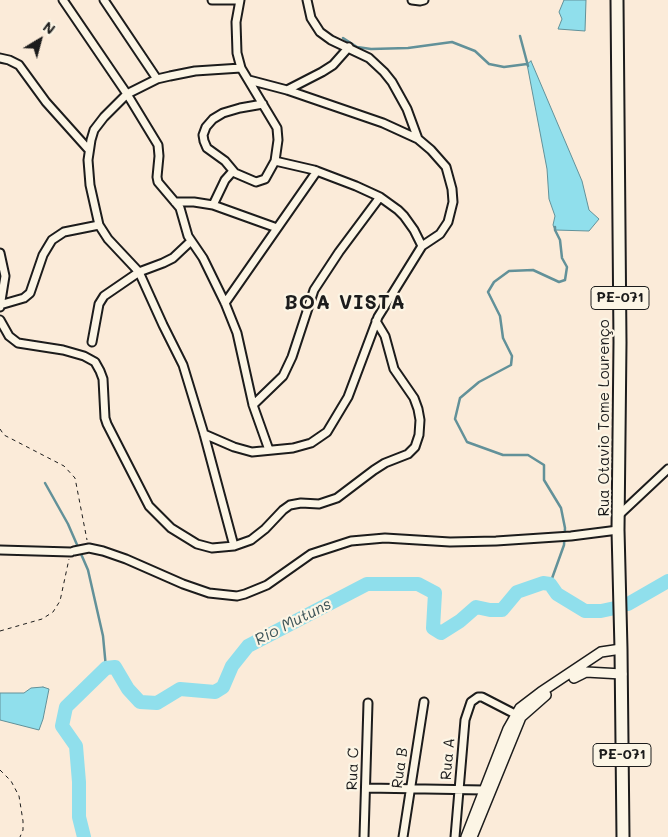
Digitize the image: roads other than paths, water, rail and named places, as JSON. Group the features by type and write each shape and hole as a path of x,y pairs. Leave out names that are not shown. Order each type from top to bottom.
{"main road":[{"name":"Rua Otavio Tome Lourenço","path":"617,0 620,332 618,530 622,674 623,837"}],"street":[{"path":"63,0 127,94 158,144 158,182 180,208 191,241 203,258 225,303 240,344 253,405 269,450"},
{"path":"104,0 157,79"},
{"path":"212,0 240,0 236,36 237,52 242,68 277,128 278,140 275,160 268,176 259,182 248,180 233,171 224,161 207,148 204,141 204,131 209,123 223,113 262,104"},
{"path":"307,0 311,18 320,32 369,58 381,68 392,82 407,109 418,139"},
{"path":"412,0 424,0"},
{"path":"287,90 322,72 349,48"},
{"path":"0,58 19,65 46,102 89,150"},
{"path":"234,546 183,365 139,272 108,239 99,224 90,185 89,150 98,124 127,94 157,79 195,71 242,68"},
{"path":"204,434 245,451 252,452 293,448 311,443 326,432 348,398 376,321 422,246 440,234 451,212 453,195 450,176 446,167 432,150 418,139 383,123 287,90 249,80"},
{"path":"275,160 317,171 380,197 404,216 422,246"},
{"path":"213,205 225,180 233,171"},
{"path":"225,303 317,171"},
{"path":"253,405 283,376 292,358 314,290 339,252 380,197"},
{"path":"175,202 213,205 277,228"},
{"path":"0,253 5,276 0,306 24,298 30,293 43,255 52,240 64,232 99,224"},
{"path":"92,342 101,299 113,288 139,272 169,260 191,241"},
{"path":"0,320 9,336 18,343 63,350 84,356 95,362 102,380 107,424 149,506 171,528 197,544 212,548 244,544 256,537 287,506 294,504 319,504 337,498 374,470 385,463 408,454 415,447 419,435 420,420 418,409 414,398 394,369 385,336 376,321"},
{"path":"618,515 668,469"},
{"path":"0,550 73,552 86,549 126,558 209,593 236,596 267,585 311,554 351,542 385,538 450,542 496,541 560,537 618,530"},
{"path":"466,837 484,790 521,718 555,686 601,652 621,649"},
{"path":"472,837 515,714 526,702 586,672 622,674"},
{"name":"Rua A","path":"455,837 465,720 468,710 475,698 478,697 486,699 515,714"},
{"name":"Rua C","path":"364,837 368,702"},
{"name":"Rua B","path":"403,837 424,702"},
{"path":"366,788 484,790"}],"water":[{"path":"564,0 586,0 585,31 558,29 562,19 559,12"},
{"path":"531,61 582,181 589,210 599,219 589,231 555,230 553,225 555,216 549,199 547,169 527,64"},
{"path":"43,687 49,689 39,730 0,720 0,693 24,693 31,688"}],"waterway":[{"path":"520,36 528,66"},
{"path":"343,38 357,47 371,49 408,48 452,42 475,51 489,64 504,67 527,64"},
{"path":"550,584 564,545 565,528 561,508 544,480 544,465 528,455 503,455 467,442 455,419 460,398 479,382 511,365 512,356 503,338 500,316 488,292 494,282 509,271 533,270 559,282 565,280 567,267 562,258 560,240 555,227"},
{"path":"45,483 68,524 88,570 103,636 106,668"},
{"name":"Rio Mutuns","path":"628,604 668,581"},
{"name":"Rio Mutuns","path":"84,837 79,817 76,746 62,726 66,707 106,668 115,667 128,689 140,702 157,703 180,689 215,692 223,687 232,666 248,646 367,584 418,584 435,593 433,628 441,633 460,621 476,607 502,610 517,592 543,583 550,584 557,594 585,611 601,611 615,608"}],"district":[{"name":"BOA VISTA","path":"345,303"}]}
